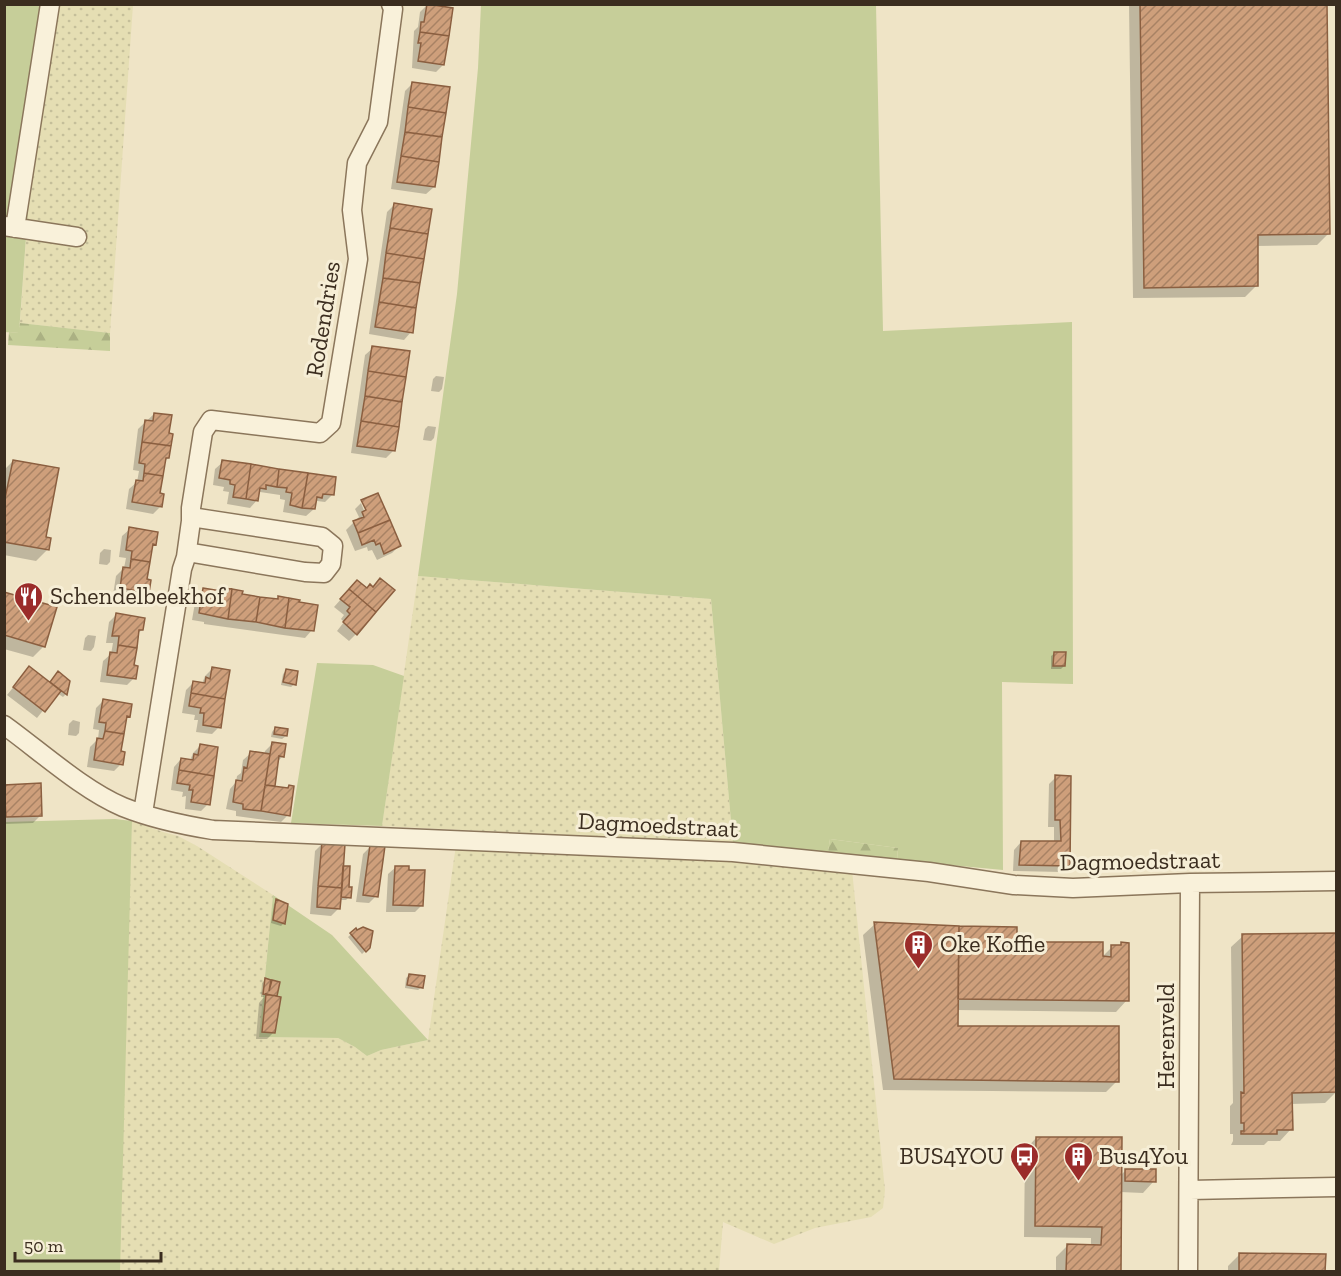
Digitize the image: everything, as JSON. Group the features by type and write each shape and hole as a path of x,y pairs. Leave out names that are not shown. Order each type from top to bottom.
{"street":[{"path":"50,4 10,227 76,237"},
{"name":"Rodendries","path":"143,813 182,569 187,552 191,508 203,432 211,420 320,433 331,423 358,259 352,210 357,163 378,122 393,9 391,4"},
{"path":"187,552 305,572 324,573 332,564 333,546 322,537 191,517"},
{"name":"Dagmoedstraat","path":"4,725 83,784 122,806 163,821 213,830 733,852 930,872 1014,885 1072,888 1190,883 1336,881"},
{"name":"Herenveld","path":"1188,1272 1190,883"},
{"path":"1190,1190 1336,1186"}],"shaded area":[{"path":"43,5 133,5 110,333 20,323"},
{"path":"418,576 711,599 733,843 382,826"},
{"path":"132,821 178,836 273,895 259,1037 338,1038 367,1056 381,1050 428,1040 456,845 667,856 852,870 885,1190 883,1208 871,1217 815,1228 774,1244 723,1222 719,1271 119,1272"}],"green space":[{"path":"4,5 43,5 19,333 4,332"},
{"path":"481,5 876,5 883,331 1072,322 1073,684 1002,682 1003,870 897,860 898,848 830,839 828,852 733,843 711,599 418,576 457,294 478,68"},
{"path":"20,323 110,333 110,351 8,345 9,332 18,333"},
{"path":"317,663 373,665 404,676 382,826 291,823"},
{"path":"115,819 132,821 120,1271 5,1271 5,822"},
{"path":"830,839 898,848 897,860 828,852"},
{"path":"273,895 332,935 428,1040 381,1050 367,1056 338,1038 259,1037"}],"building":[{"path":"427,4 453,8 449,36 420,32"},
{"path":"1140,4 1327,4 1330,234 1258,235 1258,286 1144,288"},
{"path":"420,32 449,36 444,65 418,61"},
{"path":"412,82 450,87 446,113 408,107"},
{"path":"408,107 446,113 442,137 405,132"},
{"path":"405,132 442,137 439,162 401,156"},
{"path":"401,156 439,162 435,187 397,182"},
{"path":"394,203 432,209 428,234 390,228"},
{"path":"390,228 428,234 424,259 386,253"},
{"path":"386,253 424,259 420,283 383,278"},
{"path":"383,278 420,283 416,308 379,302"},
{"path":"379,302 416,308 413,333 375,327"},
{"path":"372,346 410,351 406,377 368,371"},
{"path":"368,371 406,377 402,402 365,396"},
{"path":"365,396 402,402 399,427 361,421"},
{"path":"154,413 172,415 169,433 173,434 171,446 142,442 145,420 153,421"},
{"path":"361,421 399,427 395,451 357,446"},
{"path":"142,442 171,446 163,476 144,473 145,464 139,463"},
{"path":"13,460 59,468 46,537 51,538 49,550 4,542 4,503"},
{"path":"222,460 251,464 246,499 233,497 235,485 230,484 230,480 219,478"},
{"path":"251,464 279,469 277,487 266,485 266,489 260,488 258,501 246,499"},
{"path":"279,469 308,473 302,508 290,505 292,493 286,492 287,488 277,487"},
{"path":"144,473 163,476 160,493 164,494 162,507 132,502 136,480 143,481"},
{"path":"308,473 336,477 334,495 323,494 322,498 317,497 315,509 302,508"},
{"path":"378,493 390,520 358,533 353,521 364,517 362,512 366,510 361,500"},
{"path":"390,520 401,546 384,554 380,543 376,545 374,540 362,545 358,533"},
{"path":"129,527 158,532 150,562 131,559 132,551 126,550"},
{"path":"131,559 150,562 147,579 151,580 149,593 120,588 123,567 130,568"},
{"path":"380,578 395,590 376,612 349,589 357,580 367,588 370,584 373,587"},
{"path":"203,588 221,591 222,588 232,589 228,619 199,613"},
{"path":"232,589 243,591 242,594 260,597 256,622 228,619"},
{"path":"349,589 376,612 357,635 343,622 350,614 347,611 350,607 340,599"},
{"name":"Schendelbeekhof","path":"4,592 57,607 45,647 4,635"},
{"path":"278,596 289,598 285,628 256,622 260,597 278,599"},
{"path":"289,598 318,605 314,631 285,628"},
{"path":"116,613 145,618 143,630 139,630 137,648 118,645 119,636 112,636"},
{"path":"118,645 137,648 134,665 138,666 136,679 107,675 110,652 117,653"},
{"path":"1054,652 1066,652 1065,666 1053,666"},
{"path":"29,666 61,691 45,712 13,687"},
{"path":"212,667 230,670 225,699 191,693 193,681 205,683 206,677 210,679"},
{"path":"286,669 298,671 296,685 283,682"},
{"path":"58,671 70,681 67,695 50,682"},
{"path":"191,693 225,699 221,728 203,725 204,713 200,713 201,708 189,706"},
{"path":"103,699 132,704 124,734 105,731 106,723 99,722"},
{"path":"275,727 288,729 287,736 274,734"},
{"path":"105,731 124,734 121,751 125,752 123,765 94,760 97,738 103,739"},
{"path":"272,742 286,744 284,757 279,756 275,786 265,785"},
{"path":"200,744 218,747 214,776 179,770 181,758 193,760 194,754 198,755"},
{"path":"250,751 270,754 261,811 243,809 243,804 233,802 236,780 242,781"},
{"path":"179,770 214,776 210,805 191,802 193,790 189,790 190,785 177,783"},
{"path":"1055,775 1071,776 1070,866 1019,865 1021,841 1061,841 1060,820 1055,820"},
{"path":"41,783 42,816 6,817 4,785"},
{"path":"265,785 288,788 289,785 294,786 290,816 261,811"},
{"path":"322,842 345,844 342,888 318,886"},
{"path":"370,845 385,846 378,897 363,895"},
{"path":"343,866 350,866 351,898 341,897"},
{"path":"395,866 409,866 409,870 425,870 423,906 393,905"},
{"path":"318,886 342,888 340,909 317,907"},
{"path":"276,899 288,904 285,924 273,920"},
{"name":"Oke Koffie","path":"874,922 959,926 958,1026 1119,1026 1119,1082 894,1079"},
{"path":"959,926 1017,927 1017,942 1103,942 1103,956 1111,957 1111,945 1121,945 1121,942 1129,943 1129,1001 958,999"},
{"path":"363,927 373,931 370,948 366,952 350,933 356,928 357,930"},
{"path":"1336,933 1336,1092 1292,1093 1293,1130 1277,1130 1277,1134 1241,1134 1241,1131 1244,1131 1244,1123 1241,1123 1241,1092 1244,1093 1242,934"},
{"path":"409,974 425,976 423,988 407,985"},
{"path":"265,978 271,980 269,991 272,980 280,982 277,996 263,994"},
{"path":"266,994 281,997 275,1033 262,1032"},
{"name":"Bus4You","path":"1036,1137 1122,1137 1121,1272 1066,1272 1067,1244 1101,1245 1102,1227 1035,1226"},
{"path":"1125,1169 1156,1169 1156,1182 1125,1181"},
{"path":"1239,1253 1326,1254 1325,1272 1239,1272"}],"place":[{"name":"Schendelbeekhof","path":"29,622"},
{"name":"Oke Koffie","path":"919,970"},
{"name":"BUS4YOU","path":"1025,1182"},
{"name":"Bus4You","path":"1078,1182"}]}
